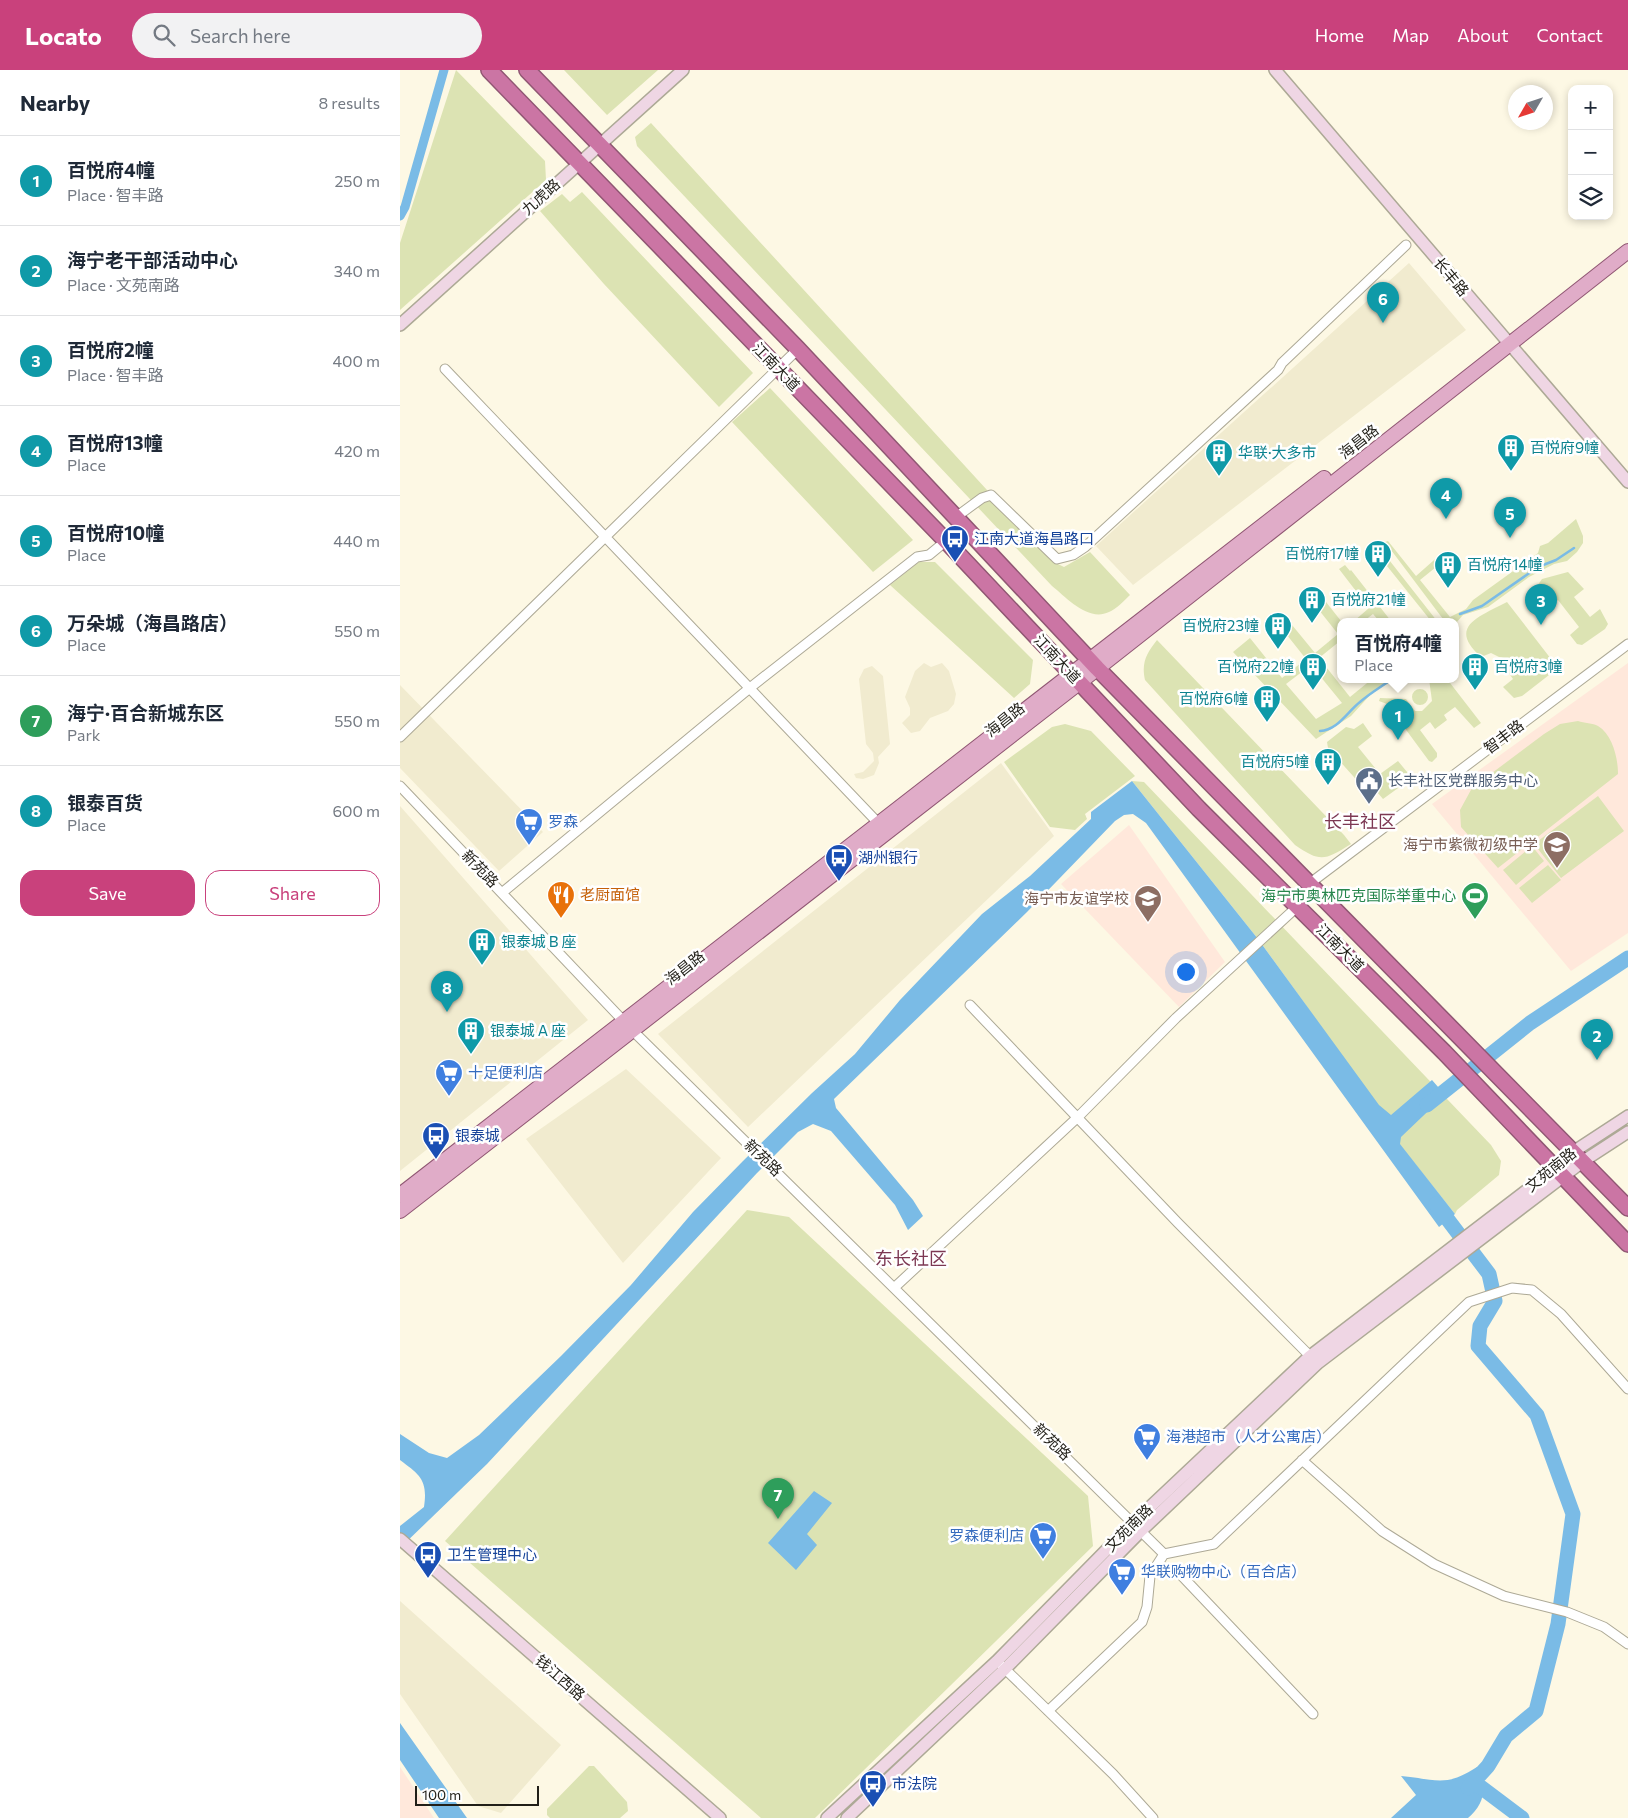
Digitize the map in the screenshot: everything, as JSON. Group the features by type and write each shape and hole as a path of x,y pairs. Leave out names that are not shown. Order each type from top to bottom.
{"highway":[{"name":"江南大道","path":"489,70 946,541 1200,809 1444,1052 1628,1244"},
{"name":"江南大道","path":"528,70 798,349 1094,664 1628,1208"}],"main road":[{"name":"九虎路","path":"400,325 683,70"},
{"name":"长丰路","path":"1275,70 1628,482"},
{"name":"海昌路","path":"400,1211 628,1026 1506,341 1628,241"},
{"name":"海昌路","path":"1506,341 1628,252"},
{"name":"海昌路","path":"400,1195 628,1026"},
{"name":"文苑南路","path":"1138,1526 1318,1363 1483,1238 1628,1116"},
{"name":"文苑南路","path":"1577,1157 1628,1132"},
{"name":"文苑南路","path":"847,1818 1310,1356 1476,1228 1560,1172"},
{"name":"钱江西路","path":"400,1539 720,1818"},
{"name":"文苑南路","path":"827,1818 1001,1665"}],"street":[{"path":"956,517 982,498 991,495 1057,559 1072,555 1092,541 1278,370 1282,363 1406,245"},
{"path":"400,737 798,349"},
{"path":"445,370 750,687 882,828"},
{"path":"503,892 750,687 917,557 929,556 946,541"},
{"name":"智丰路","path":"1309,884 1628,644"},
{"name":"新苑路","path":"400,786 503,892 628,1026 1138,1526 1164,1554"},
{"path":"895,1287 1078,1116 1176,1018 1298,906"},
{"path":"970,1005 1078,1116 1178,1223 1310,1356"},
{"path":"1048,1711 1142,1622 1147,1607 1150,1576 1164,1554 1214,1544 1469,1302 1510,1288 1532,1290 1561,1314 1628,1389"},
{"path":"1302,1460 1382,1531 1434,1564 1504,1596 1567,1612 1604,1627 1628,1644"},
{"path":"1182,1575 1313,1714"},
{"path":"1001,1665 1113,1774 1153,1818"}],"shaded area":[{"path":"1409,263 1466,330 1133,585 1096,546"},
{"path":"924,663 931,667 942,663 949,671 956,694 954,704 948,711 930,718 920,731 911,733 902,723 910,715 910,708 905,697 915,671"},
{"name":"海宁市紫微初级中学","path":"1628,663 1628,933 1571,971 1432,804"},
{"path":"872,666 883,676 890,744 878,757 879,763 874,775 863,779 856,778 854,774 863,772 874,761 873,753 866,744 859,679 864,669"},
{"path":"400,685 543,832 499,871 400,768"},
{"path":"1001,763 1054,836 748,1127 658,1034"},
{"path":"400,806 588,1020 400,1171"},
{"name":"海宁市友谊学校","path":"1129,825 1225,962 1179,1007 1061,884"},
{"path":"626,1069 721,1158 623,1263 526,1139"},
{"path":"400,1601 561,1745 501,1813 478,1806 400,1694"},
{"path":"400,1767 434,1818 400,1818"}],"green space":[{"path":"456,70 545,161 546,180 400,310 400,243"},
{"path":"564,70 658,70 607,115"},
{"path":"651,123 1052,561 1064,567 1090,552 1130,595 1120,605 1109,612 1093,614 1078,607 1052,586 637,146 635,137"},
{"path":"582,192 753,373 719,407 604,284 540,211 562,194 570,202"},
{"path":"770,388 913,540 873,572 732,422"},
{"path":"1576,519 1583,536 1583,543 1567,561 1554,564 1529,577 1488,607 1463,615 1459,620 1459,618 1442,618 1385,542 1388,541 1416,576 1442,553 1446,559 1420,580 1450,617 1466,609 1473,600 1538,553 1540,546 1548,543"},
{"path":"1377,549 1386,556 1435,618 1429,618 1375,551"},
{"path":"919,562 935,562 1033,660 1030,684 1014,698 890,585"},
{"path":"1345,565 1351,570 1389,618 1376,618 1373,614 1368,618 1357,618 1369,608 1339,569"},
{"path":"1568,572 1584,589 1574,597 1590,617 1600,609 1608,624 1605,629 1582,645 1577,644 1570,635 1579,627 1558,600 1548,608 1535,589 1542,579"},
{"path":"1315,588 1339,618 1337,618 1337,633 1307,595"},
{"path":"1507,602 1558,668 1522,696 1514,698 1503,687 1513,679 1503,665 1509,659 1491,653 1481,657 1471,646 1467,637 1467,630 1471,623 1478,617"},
{"path":"1283,614 1315,653 1337,635 1337,643 1319,658 1350,697 1367,683 1388,683 1371,694 1351,716 1316,739 1233,652 1250,638 1282,678 1306,659 1275,620","holes":["1311,665 1342,703 1316,719 1286,684"]},
{"path":"1157,640 1351,844 1329,856 1323,857 1311,855 1295,845 1145,680 1144,663 1150,649"},
{"path":"1430,683 1450,683 1481,723 1474,728 1455,707 1444,715 1447,720 1435,729 1430,722 1420,730 1437,753 1437,757 1432,762 1429,761 1387,704 1379,701 1380,698 1406,699 1415,711 1422,711 1432,701"},
{"path":"1420,689 1426,691 1428,697 1426,703 1420,705 1414,703 1412,697 1414,691"},
{"path":"1578,721 1596,725 1607,735 1616,755 1618,774 1498,868 1461,827 1460,810 1472,788 1544,734 1560,724"},
{"path":"1363,723 1372,736 1358,747 1380,774 1398,761 1412,778 1383,799 1377,792 1370,795 1328,748 1327,742 1346,727 1354,729"},
{"path":"1065,724 1091,731 1135,776 1085,814 1087,819 1075,830 1050,827 1004,762 1052,727"},
{"path":"1132,781 1144,782 1491,1145 1501,1161 1499,1175 1457,1210 1455,1214 1400,1145 1303,1001 1258,939"},
{"path":"1598,796 1624,831 1561,878 1534,844"},
{"path":"1532,846 1544,861 1516,885 1503,870"},
{"path":"1548,865 1561,880 1532,903 1519,888"},
{"path":"747,1210 789,1217 1088,1496 1093,1546 815,1818 761,1818 445,1541"},
{"path":"589,1766 594,1766 627,1802 628,1811 620,1818 550,1818 547,1815 547,1809"}],"water":[{"path":"1132,781 1258,939 1379,1105 1391,1115 1432,1080 1445,1095 1401,1137 1400,1144 1455,1214 1439,1227 1146,823 1133,814 1124,815 1115,821 1027,912 834,1099 836,1108 913,1200 923,1216 908,1230 895,1205 831,1131 813,1124 798,1132 757,1173 487,1464 400,1548 400,1526 424,1507 425,1490 417,1474 400,1460 400,1434 429,1453 447,1458 479,1435 631,1285 693,1212 743,1161 812,1093 855,1054 900,1000 982,914 1030,876 1091,819 1091,812"},
{"path":"814,1491 832,1503 807,1534 817,1545 796,1570 768,1543"},
{"path":"400,1723 467,1818 439,1818 400,1760"},
{"path":"1477,1767 1483,1781 1483,1794 1478,1807 1468,1818 1391,1818 1416,1795 1401,1776 1440,1781 1457,1778"}],"waterway":[{"path":"400,216 405,207 444,70"},
{"path":"1460,614 1482,606 1538,567 1556,560 1574,548"},
{"path":"1320,731 1337,724 1355,706 1386,683"},
{"path":"1427,1105 1530,1023 1628,958"},
{"path":"1436,1204 1489,1274 1495,1301 1480,1326 1478,1346 1537,1415 1573,1514 1558,1624 1536,1711 1506,1736 1488,1766 1468,1788"},
{"path":"1474,1782 1522,1818"}],"place":[{"name":"万朵城（海昌路店）","path":"1383,323"},
{"name":"百悦府9幢","path":"1511,472"},
{"name":"华联·大多市","path":"1219,477"},
{"name":"百悦府13幢","path":"1446,519"},
{"name":"百悦府10幢","path":"1510,538"},
{"name":"江南大道海昌路口","path":"955,563"},
{"name":"百悦府17幢","path":"1378,578"},
{"name":"百悦府14幢","path":"1448,589"},
{"name":"百悦府21幢","path":"1312,624"},
{"name":"百悦府2幢","path":"1541,625"},
{"name":"百悦府23幢","path":"1278,650"},
{"name":"百悦府22幢","path":"1313,691"},
{"name":"百悦府3幢","path":"1475,691"},
{"name":"百悦府6幢","path":"1267,723"},
{"name":"百悦府4幢","path":"1398,740"},
{"name":"百悦府5幢","path":"1328,786"},
{"name":"长丰社区党群服务中心","path":"1369,805"},
{"name":"罗森","path":"529,846"},
{"name":"海宁市紫微初级中学","path":"1557,869"},
{"name":"湖州银行","path":"839,882"},
{"name":"老厨面馆","path":"561,919"},
{"name":"海宁市奥林匹克国际举重中心","path":"1475,920"},
{"name":"海宁市友谊学校","path":"1148,923"},
{"name":"银泰城 B 座","path":"482,966"},
{"name":"银泰百货","path":"447,1012"},
{"name":"银泰城 A 座","path":"471,1055"},
{"name":"海宁老干部活动中心","path":"1597,1060"},
{"name":"十足便利店","path":"449,1097"},
{"name":"银泰城","path":"436,1160"},
{"name":"海港超市（人才公寓店）","path":"1147,1461"},
{"name":"海宁·百合新城东区","path":"778,1519"},
{"name":"罗森便利店","path":"1043,1560"},
{"name":"卫生管理中心","path":"428,1579"},
{"name":"华联购物中心（百合店）","path":"1122,1596"},
{"name":"市法院","path":"873,1808"}],"district":[{"name":"长丰社区","path":"1360,822"},
{"name":"东长社区","path":"911,1259"}]}
